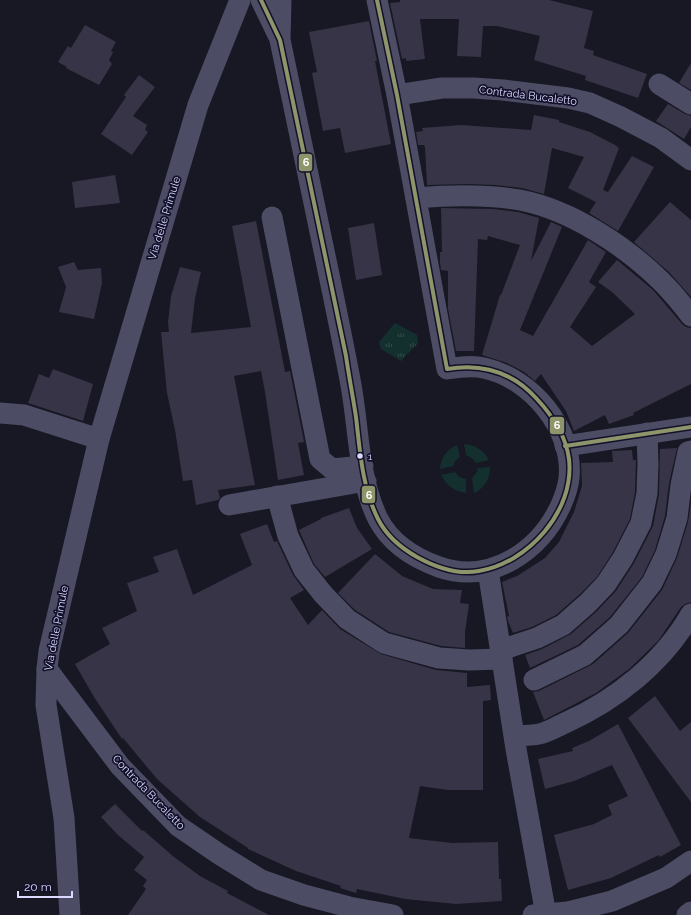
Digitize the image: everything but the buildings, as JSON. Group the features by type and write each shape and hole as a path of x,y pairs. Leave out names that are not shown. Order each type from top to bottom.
{"street":[{"name":"Via delle Primule","path":"70,915 64,818 46,705 46,669 49,651 99,439 198,106 240,0"},
{"path":"261,0 280,40"},
{"path":"281,0 280,40 352,387 364,474 370,501 379,521 398,545 411,555 443,568 469,571 488,570 515,559 528,549 550,525 564,497 569,478 568,461 565,446 554,418 529,390 501,373 484,368 470,366 447,369 398,95 377,0"},
{"path":"659,84 691,104"},
{"name":"Contrada Bucaletto","path":"398,95 442,88 474,88 568,98 590,103 621,117 661,138 691,160"},
{"path":"416,198 450,195 483,196 520,200 546,207 573,219 606,237 636,259 662,281 691,316"},
{"path":"272,217 320,459 332,469 364,474"},
{"path":"0,413 24,415 99,439"},
{"path":"565,446 691,427"},
{"path":"277,496 288,536 304,570 347,619 384,643 439,658 469,660 502,655 563,625 588,603 606,584 623,558 641,523 647,493 647,433"},
{"path":"534,680 585,655 619,625 652,583 671,540 677,518 681,485 688,452 691,451"},
{"path":"229,504 277,496 364,474"},
{"path":"488,570 516,742 541,914 568,912 612,901 666,878 691,861"},
{"path":"516,742 543,733 580,717 608,700 649,668 683,628 691,614"},
{"path":"516,742 545,742 584,726 613,708 656,676 691,635"},
{"name":"Contrada Bucaletto","path":"46,669 120,766 178,826 261,880 304,895 342,905 393,915"},
{"path":"687,915 691,912"}],"green space":[{"path":"395,323 417,335 418,343 401,361 381,349 379,342"},
{"path":"464,444 479,449 489,460 476,463 472,458 466,455"},
{"path":"457,445 460,457 455,461 453,466 440,469 445,455 450,449"},
{"path":"490,467 486,483 481,489 474,493 472,478 477,472 478,468"},
{"path":"455,472 459,477 466,479 466,493 451,487 441,475"}],"transit line":[{"name":"6","path":"261,0 280,40 346,356 356,417 362,469 368,494 381,525 394,541 411,553 424,561 447,569 463,572 479,571 497,566 515,557 531,546 545,532 556,515 564,497 569,478 569,459 565,442 553,419 527,389 507,376 496,372 472,367 447,369 397,95 377,0"},
{"name":"6","path":"565,446 691,427"}],"place":[{"name":"1","path":"360,456"}]}
